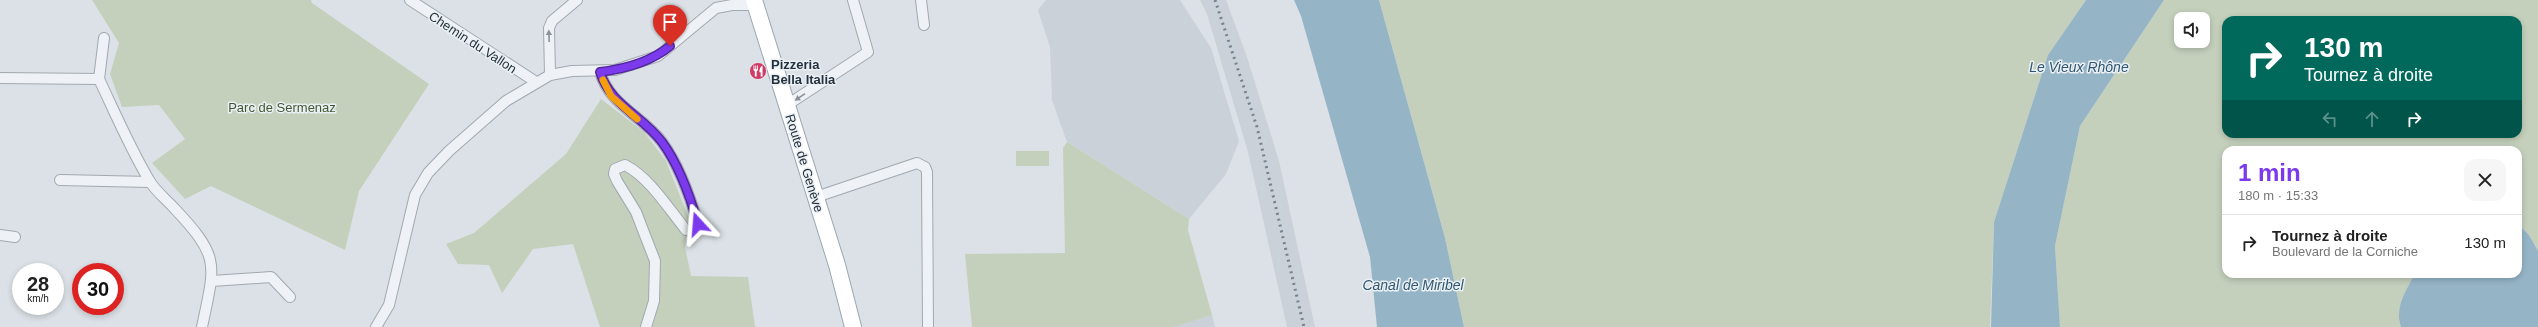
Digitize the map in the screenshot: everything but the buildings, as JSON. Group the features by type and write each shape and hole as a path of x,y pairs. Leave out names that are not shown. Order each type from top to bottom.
{"main road":[{"name":"Route de Genève","path":"755,3 837,265 853,327"}],"street":[{"name":"Chemin du Vallon","path":"410,0 536,82"},
{"path":"550,75 549,28 552,21 576,0"},
{"path":"787,105 868,52 853,0"},
{"path":"921,0 924,25"},
{"path":"376,327 389,305 415,195 428,173 449,150 506,101 550,75 572,71 600,72 615,70 658,56 716,8 755,3"},
{"path":"104,38 99,79 150,182 200,236 210,258 212,281 202,327"},
{"path":"600,72 611,96 662,141 676,166 698,224 695,231 686,230 655,192 631,168 624,165 619,165 615,169 614,174 633,206 655,261 654,301 646,327"},
{"path":"0,78 99,79"},
{"path":"816,198 917,163 925,167 927,172 928,327"},
{"path":"60,180 150,182"},
{"path":"0,235 15,237"},
{"path":"212,281 271,277 290,297"}],"shaded area":[{"path":"1046,0 1180,0 1211,48 1239,141 1226,174 1189,219 1067,142 1052,100 1050,47 1038,10"},
{"path":"1200,0 1226,0 1247,57 1279,161 1315,327 1287,327 1248,152 1207,14"},
{"path":"1212,315 1215,327 1172,327"}],"green space":[{"name":"Parc de Sermenaz","path":"92,0 311,0 312,3 429,84 359,191 345,250 211,186 185,199 152,163 185,139 159,105 122,107 110,74 119,43"},
{"path":"1379,0 2086,0 2048,55 1994,222 1990,327 1464,327 1445,238"},
{"path":"2164,0 2538,0 2538,251 2529,235 2522,228 2522,146 2222,146 2222,278 2413,278 2400,306 2399,320 2401,327 2060,327 2055,246 2080,126"},
{"path":"601,99 644,132 666,161 688,216 685,247 691,276 748,277 755,327 600,327 573,244 533,249 502,293 489,265 458,264 446,244 474,233 566,154"},
{"path":"1067,142 1189,219 1188,230 1212,315 1174,327 972,327 965,254 1065,253 1063,148"},
{"path":"1016,151 1049,151 1049,166 1016,166"}],"water":[{"name":"Canal de Miribel","path":"1294,0 1379,0 1445,238 1464,327 1377,327 1370,257 1301,16"},
{"name":"Le Vieux Rhône","path":"2086,0 2164,0 2080,126 2055,246 2060,327 1991,327 1994,222 2048,55"},
{"path":"2522,228 2529,235 2538,251 2538,327 2401,327 2399,313 2405,293 2413,278 2522,278"}],"railway":[{"path":"1215,0 1257,127 1304,327"}],"slow traffic":[{"path":"603,80 611,96 637,119"}],"place":[{"name":"Pizzeria Bella Italia","path":"758,71"}],"route":[{"path":"670,46 658,56 615,70 600,72 611,96 662,141 676,166 698,224"}]}
